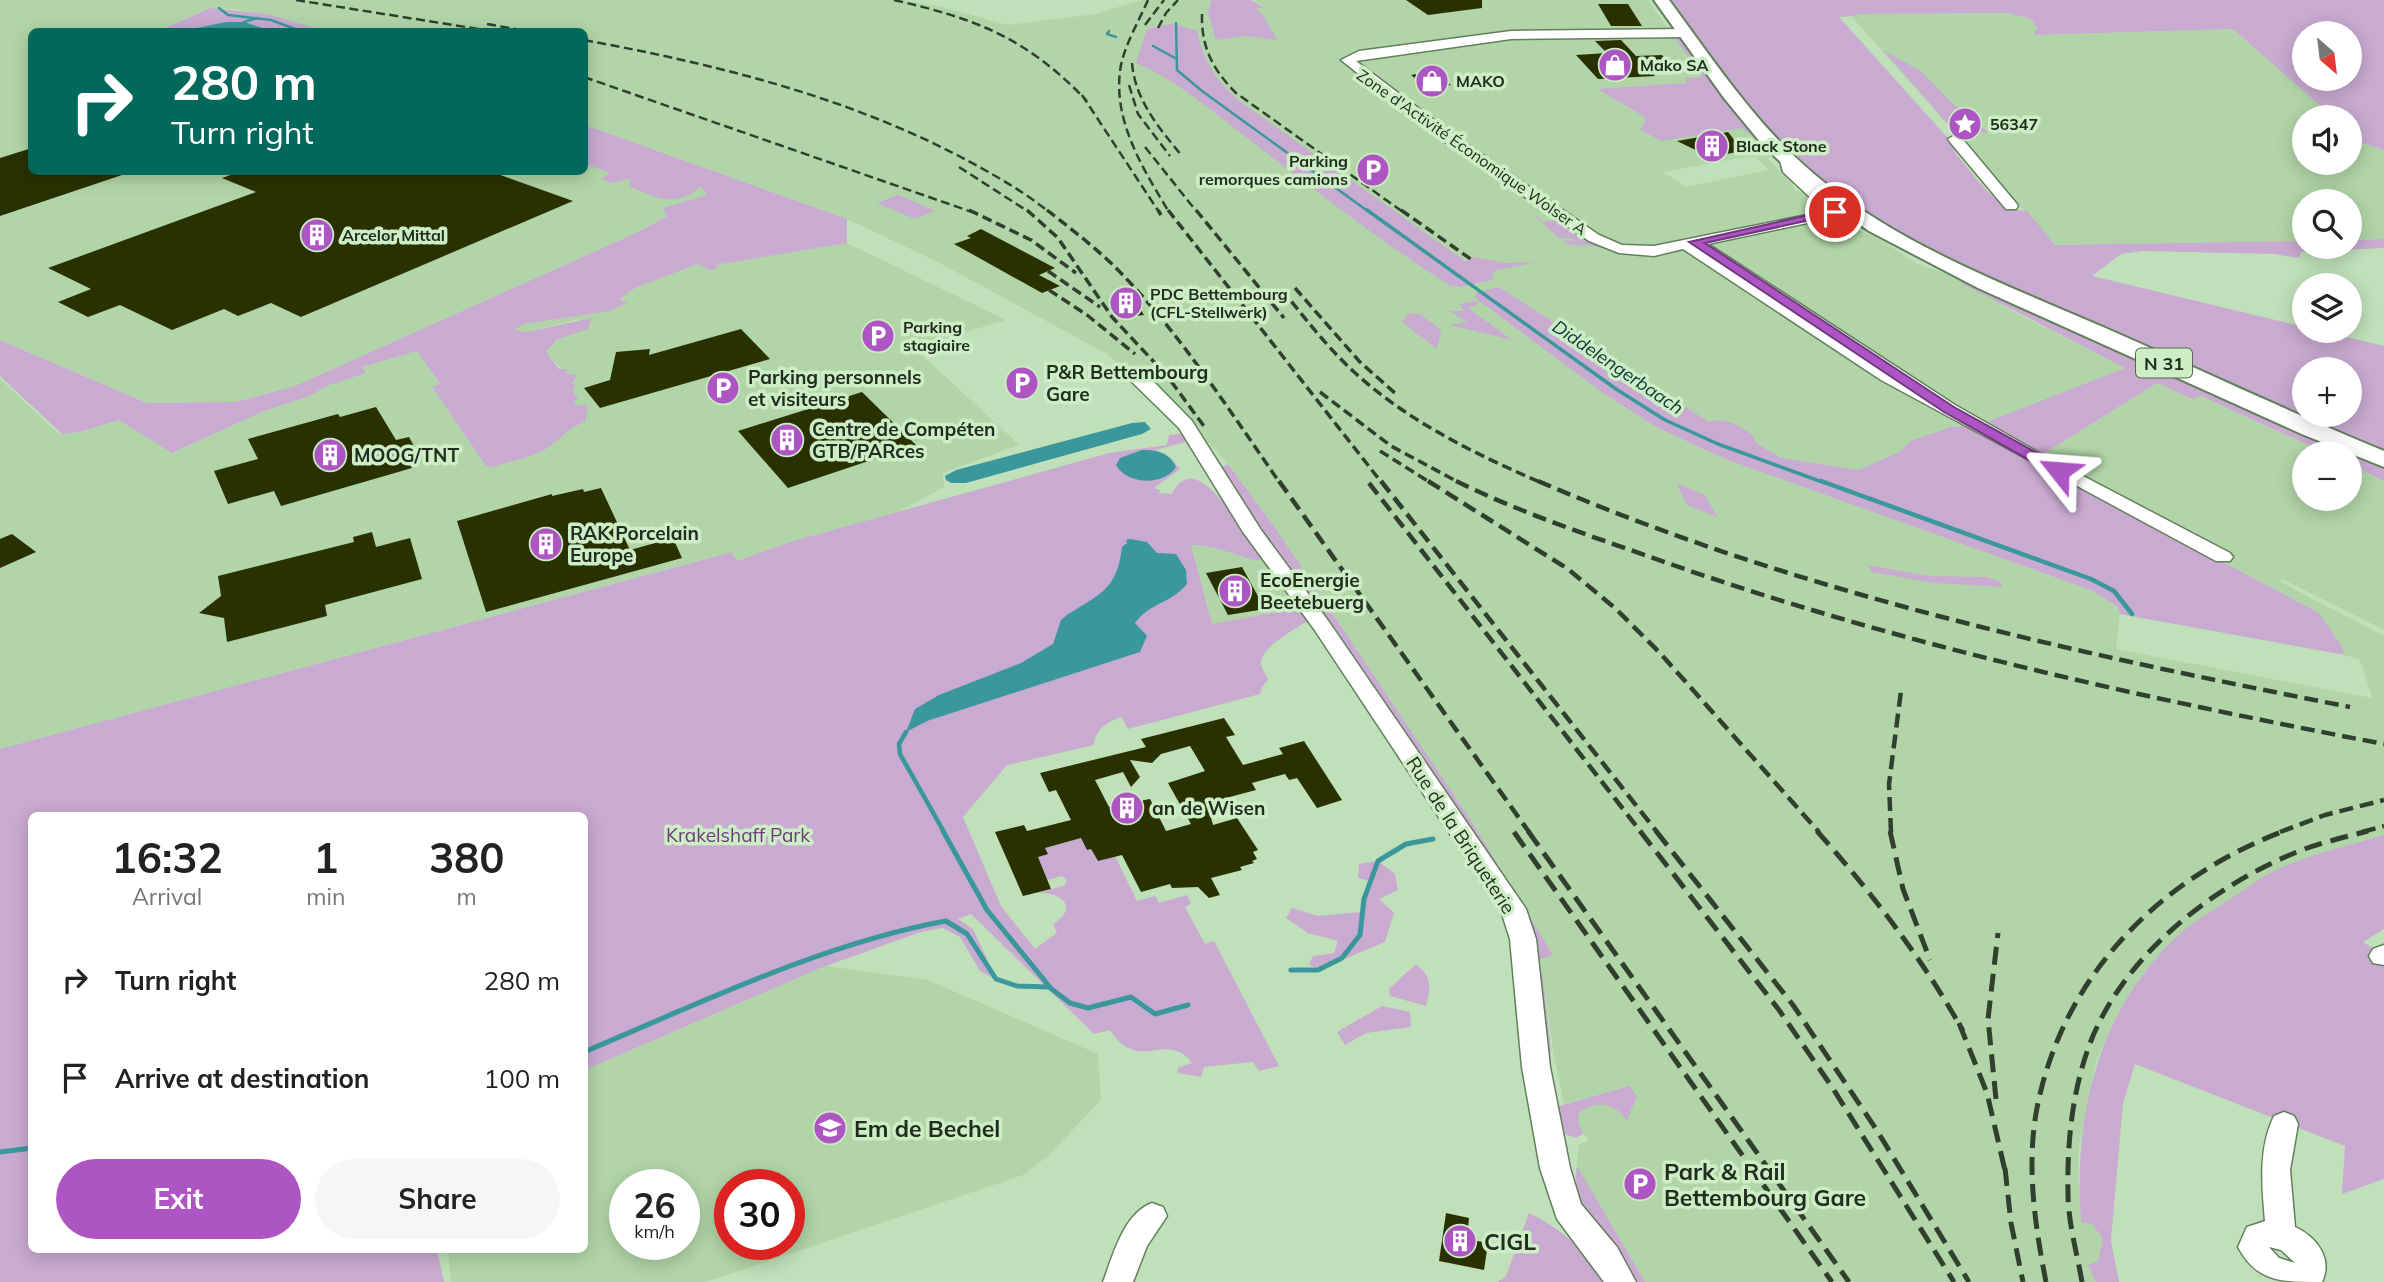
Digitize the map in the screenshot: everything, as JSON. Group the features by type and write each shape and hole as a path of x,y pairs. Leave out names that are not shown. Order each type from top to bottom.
{"main road":[{"name":"N 31","path":"1661,0 1718,80 1786,157 1847,209 1904,244 1978,280 2382,459"}],"street":[{"name":"Zone d'Activité Économique Wolser A","path":"1686,33 1511,35 1359,55 1348,61 1446,136 1600,242 1640,252 1847,209"},
{"path":"1955,139 2011,206"},
{"path":"1786,157 1788,169 1822,202 1812,213"},
{"path":"1847,209 1812,213 1681,241 1693,243 1822,218 1858,224 1904,244"},
{"path":"1693,243 1887,376 2222,557"},
{"name":"Rue de la Briqueterie","path":"1137,379 1147,385 1186,425 1252,532 1322,626 1513,909 1523,939 1536,1067 1555,1168 1568,1210 1606,1256 1621,1282"},
{"path":"2284,1124 2275,1170 2281,1235 2258,1236 2253,1247 2259,1261 2266,1268 2288,1281"},
{"path":"1118,1282 1135,1240 1152,1216"}],"shaded area":[{"path":"0,0 902,0 942,7 1008,25 1096,14 1141,0 1211,0 1208,12 1237,36 1257,36 1266,23 1263,15 1254,8 1263,6 1254,0 1648,0 1668,29 1682,29 1689,37 1676,38 1702,77 1685,79 1688,83 1598,90 1643,116 1646,122 1641,128 1742,128 1773,152 1768,159 1790,180 1795,191 1804,191 1816,205 1843,217 1839,223 1878,238 1917,264 1960,278 2012,311 2126,368 2040,456 2157,383 2192,399 2201,396 2300,441 2292,441 2292,511 2362,511 2362,470 2384,481 2384,630 2282,579 2279,581 2384,636 2384,835 2268,874 2144,972 2118,1014 2096,1061 2079,1149 2078,1183 2092,1224 2103,1239 2098,1261 2089,1265 2096,1282 1645,1282 1577,1166 1579,1144 1589,1141 1578,1124 1579,1113 1589,1105 1603,1103 1617,1108 1629,1086 1564,1104 1553,1051 1543,975 1535,960 1553,955 1472,822 1274,526 1228,464 1198,431 1107,354 938,262 847,219 588,126 588,28 314,28 268,14 222,8 207,9 163,28 28,28 28,175 588,175 588,165 632,178 629,185 701,185 707,195 664,208 667,215 636,233 295,386 235,402 147,403 0,340","holes":["1750,156 1757,158 1769,170 1686,187 1663,172","1499,287 1709,422 1755,442 1781,458 1859,470 1901,451 1910,441 1951,427 1966,426 2319,613 2342,646 2345,655 2360,660 2372,698 2116,649 2120,614 2118,607 2093,591 1725,459 1656,427 1603,393 1485,305"]},
{"path":"2008,13 2031,19 2037,29 2034,35 2233,29 2292,81 2292,91 2303,91 2319,105 2292,105 2292,175 2362,175 2362,143 2384,150 2384,239 2362,240 2362,189 2292,189 2292,241 2055,245 1852,17 1856,16 1855,14"},
{"path":"847,243 1006,320 895,353 919,352 1019,445 943,473 944,487 896,513 790,542 736,561 731,552 0,749 0,379 59,434 80,432 119,420 173,453 264,411 366,373 362,367 417,351 440,385 432,388 486,466 492,467 539,453 552,445 569,428 585,422 573,400 573,380 546,353 550,344 571,333 579,319 527,332 512,331 523,324 610,311 626,303 620,299 635,288 698,264 717,267 716,265"},
{"path":"1191,545 1212,545 1242,557 1262,557 1296,605 1278,608 1279,612 1212,624"},
{"name":"Em de Bechel","path":"826,966 928,980 1098,1054 1101,1100 1048,1156 1023,1175 805,1249 805,1169 714,1169 714,1260 771,1260 706,1282 451,1282 448,1253 588,1253 588,1069"}],"green space":[{"path":"1211,0 1251,0 1264,7 1255,9 1263,15 1277,40 1247,36 1216,40 1208,12"},
{"path":"1669,0 2384,0 2384,150 2362,143 2362,105 2319,105 2303,91 2362,91 2362,21 2292,21 2292,81 2233,29 2033,35 2037,29 2031,19 2008,13 1857,14 1839,17 1954,145 1955,153 1986,190 2005,205 2027,211 2055,245 2292,241 2292,257 2274,254 2142,251 2121,254 2092,276 2292,324 2292,343 2362,343 2362,341 2384,346 2384,453 2325,427 2362,427 2362,357 2292,357 2292,412 1951,261 1865,214 1814,175 1793,151 1779,142 1743,100"},
{"path":"210,8 268,14 314,28 263,28 244,22 226,22 207,28 165,28"},
{"path":"1170,24 1197,30 1211,69 1238,100 1465,261 1474,257 1506,263 1537,262 1497,270 1492,274 1493,280 1459,287 1449,285 1350,217 1198,100 1136,63 1147,29"},
{"path":"1675,38 1680,38 1736,113 1764,143 1760,143 1742,128 1661,141 1640,129 1646,122 1643,116 1597,89 1687,83 1685,78 1702,77"},
{"path":"1883,50 1921,71 1955,106 1977,116 1973,119 1988,132 1958,136"},
{"path":"588,126 847,219 847,243 716,265 718,268 710,270 698,264 635,288 620,299 627,303 610,311 524,324 514,330 527,332 592,318 588,329 556,340 546,352 559,369 567,369 566,374 577,374 572,384 575,384 573,392 578,399 574,401 578,406 585,404 588,407 585,422 569,430 543,451 492,467 486,466 432,387 440,384 417,351 362,367 366,373 264,411 172,453 119,420 80,432 62,434 0,376 0,340 147,403 235,402 295,386 636,233 667,216 663,208 707,195 701,186 683,197 657,197 629,186 631,178 612,183 601,179 610,173 588,165"},
{"path":"898,195 936,211 915,219 877,203"},
{"path":"1529,211 1544,222 1557,220 1602,248 1582,244 1584,246 1570,245 1563,241 1578,242 1570,238 1559,238"},
{"path":"2384,239 2384,248 2362,249 2362,240"},
{"path":"1960,278 2292,424 2292,427 2330,441 2300,441 2201,396 2192,399 2157,383 2040,456 1982,424 2125,368 1961,283"},
{"path":"1499,287 1709,422 1722,421 1738,426 1753,435 1755,442 1781,458 1859,470 1901,451 1910,441 1951,427 1966,426 2319,613 2342,646 2345,655 2120,614 2118,607 2093,591 1725,459 1656,427 1603,393 1474,297 1478,292"},
{"path":"1475,301 1479,304 1468,308 1512,340 1450,325 1467,322 1450,311 1465,311 1459,304"},
{"path":"1409,313 1420,314 1441,330 1437,349 1402,322"},
{"name":"Krakelshaff Park","path":"1183,433 1186,442 1155,450 1171,458 1180,469 1154,488 1160,490 1159,493 1172,494 1182,481 1194,479 1206,485 1230,512 1256,553 1262,557 1257,561 1217,548 1191,545 1212,624 1278,612 1277,608 1296,605 1308,621 1265,652 1261,665 1268,680 1260,694 1128,729 1121,717 1116,719 1099,730 1094,745 1007,765 963,817 1001,906 1035,949 1057,933 1053,924 1061,918 1066,908 1065,903 1056,896 1040,893 1065,885 1067,880 1062,876 1047,880 1038,857 1048,854 1045,848 1081,838 1087,850 1091,849 1098,861 1115,856 1137,901 1155,896 1159,903 1187,895 1191,904 1185,907 1205,944 1214,941 1279,1066 1259,1071 1253,1062 1204,1067 1201,1077 1178,1073 1178,1068 1192,1063 1173,1050 1132,1049 1121,1043 1110,1030 1094,1034 971,914 958,919 973,929 996,979 980,971 960,937 943,928 921,932 823,967 588,1069 588,812 28,812 28,1253 438,1253 444,1282 0,1282 0,749 732,552 737,561 790,542 1109,453 1167,445 1169,435"},
{"path":"2362,455 2384,465 2384,481 2362,470"},
{"path":"1228,464 1274,526 1472,822 1553,955 1535,961 1314,606 1217,469"},
{"path":"1676,483 1705,495 1717,517 1687,505"},
{"path":"1868,565 1928,576 1987,577 2000,582 2003,587 1933,583 1872,572"},
{"path":"2384,835 2384,929 2363,942 2384,956 2384,1179 2342,1194 2345,1146 2135,1064 2123,1103 2111,1241 2119,1282 2096,1282 2088,1265 2098,1261 2103,1239 2092,1224 2081,1222 2082,1141 2098,1064 2112,1027 2130,992 2154,960 2183,931 2262,878 2310,857"},
{"path":"1378,861 1395,874 1398,890 1379,899 1394,913 1385,942 1318,970 1309,964 1313,956 1334,953 1338,941 1308,933 1286,918 1292,908 1318,916 1362,912 1370,881 1358,878 1359,864"},
{"path":"1535,961 1543,975 1551,1053 1546,1052"},
{"path":"1416,964 1428,978 1426,1006 1390,996 1389,989"},
{"path":"1382,1006 1410,1012 1411,1027 1366,1033 1345,1045 1337,1032"},
{"path":"1629,1086 1637,1096 1627,1120 1611,1107 1593,1106 1579,1113 1578,1124 1584,1133 1576,1138 1565,1134 1556,1107"},
{"path":"1577,1166 1645,1282 1634,1282 1585,1212 1576,1182"},
{"path":"1529,1213 1574,1243 1609,1282 1498,1282 1506,1276"}],"water":[{"path":"226,22 244,22 263,28 197,28"},
{"path":"1145,422 1151,429 1142,434 966,483 951,483 946,480 945,476 956,470 1132,423"},
{"path":"1142,450 1162,453 1170,458 1176,467 1163,478 1146,481 1121,472 1116,465 1120,458"},
{"path":"1126,540 1147,542 1157,553 1176,554 1186,570 1187,584 1135,623 1147,636 1140,652 927,721 906,732 915,709 939,695 1021,663 1053,644 1061,620 1098,596 1111,582 1120,561 1122,547 1127,543"}],"building":[{"path":"1406,0 1482,0 1482,8 1428,15"},
{"path":"1598,4 1628,4 1642,26 1611,26"},
{"name":"Mako SA","path":"1621,40 1636,56 1662,55 1673,67 1648,68 1655,76 1598,79 1576,55 1607,53 1595,41"},
{"name":"MAKO","path":"1432,71 1451,85 1428,88 1411,75"},
{"name":"Black Stone","path":"1728,132 1743,151 1710,157 1677,141"},
{"path":"28,149 28,175 122,175 0,216 0,158"},
{"name":"Arcelor Mittal","path":"230,175 500,175 573,201 301,317 271,303 238,316 224,309 172,330 120,305 88,317 58,302 91,289 48,268 256,192 222,178"},
{"path":"981,229 1055,268 1039,275 1060,286 1042,293 954,244 971,238 967,236"},
{"name":"PDC Bettembourg (CFL-Stellwerk)","path":"1130,293 1144,315 1127,317 1114,300 1114,295"},
{"path":"741,329 770,359 600,408 584,388 610,380 616,352 650,349 649,355"},
{"name":"Centre de Compéten GTB/PARces","path":"862,392 916,445 788,488 738,431"},
{"name":"MOOG/TNT","path":"376,407 396,440 409,437 415,448 402,452 412,468 281,506 274,491 228,504 214,471 258,459 248,439 338,414 340,417"},
{"name":"RAK Porcelain Europe","path":"601,488 630,550 673,538 682,558 486,612 457,521 552,494"},
{"path":"372,532 376,547 410,538 422,579 325,605 327,616 227,642 224,618 199,613 221,596 218,576 354,542 353,537"},
{"path":"12,534 36,552 0,568 0,539"},
{"name":"EcoEnergie Beetebuerg","path":"1242,567 1265,609 1228,615 1206,573"},
{"name":"an de Wisen","path":"1224,718 1235,735 1226,737 1243,765 1283,754 1279,748 1304,741 1342,800 1317,808 1297,778 1289,780 1285,774 1252,783 1256,790 1207,803 1213,825 1237,818 1258,850 1253,852 1257,859 1252,861 1254,863 1240,867 1242,870 1211,878 1220,895 1209,898 1198,887 1172,888 1170,884 1141,892 1122,855 1098,861 1091,849 1087,850 1081,838 1045,848 1048,854 1038,857 1051,889 1023,896 995,832 1024,825 1027,831 1071,820 1056,790 1049,792 1040,773 1146,747 1141,739","holes":["1190,746 1205,771 1168,783 1191,824 1166,831 1150,799 1109,807 1095,780 1123,772 1131,787 1140,777 1130,760 1152,763 1161,754"]},
{"name":"CIGL","path":"1446,1213 1469,1218 1467,1239 1488,1243 1484,1270 1439,1261"}],"waterway":[{"path":"219,8 228,15 256,18"},
{"path":"244,22 256,18"},
{"path":"256,18 271,20 292,28"},
{"name":"Diddelengerbaach","path":"1176,23 1177,70 1369,212"},
{"path":"1109,31 1107,34 1116,37"},
{"path":"1153,46 1175,58"},
{"name":"Diddelengerbaach","path":"1367,210 1616,389 1665,420 1718,444 1825,483"},
{"name":"Diddelengerbaach","path":"1821,481 2091,579 2114,591 2132,614"},
{"path":"906,732 899,744 900,754 944,832"},
{"path":"943,831 987,910 1049,986"},
{"path":"1291,970 1318,970 1342,958 1360,935 1364,899 1378,861 1406,844 1433,839"},
{"path":"588,1050 808,959 900,931 946,921 967,934 996,979 1017,986 1049,987 1070,1003 1088,1008 1131,997 1155,1014 1188,1005"},
{"path":"0,1152 28,1148"}],"railway":[{"path":"296,0 472,28"},
{"path":"894,0 951,15 999,34 1043,61 1084,98"},
{"path":"1148,0 1123,56 1119,85 1125,123 1132,142 1169,212"},
{"path":"1145,25 1164,0"},
{"path":"1158,28 1166,13 1178,0"},
{"path":"1202,14 1204,37 1210,57 1221,76 1236,93 1403,212"},
{"path":"487,24 510,28"},
{"path":"588,41 729,71 823,99 869,116 959,156 1017,189 1049,212"},
{"path":"1132,63 1143,101 1182,156"},
{"path":"588,78 972,212"},
{"path":"1129,85 1138,114 1170,156"},
{"path":"1084,98 1087,101"},
{"path":"1084,98 1159,212"},
{"path":"1145,147 1197,212"},
{"path":"959,167 1029,212"},
{"path":"969,210 1031,240 1076,273"},
{"path":"1027,210 1058,238 1112,317 1168,377 1206,429"},
{"path":"1047,210 1109,261 1162,319 1280,483"},
{"path":"1158,210 1161,215"},
{"path":"1168,210 1382,483"},
{"path":"1196,210 1284,318"},
{"path":"1401,210 1472,260"},
{"path":"1048,271 1100,307"},
{"path":"1295,288 1360,362 1396,394"},
{"path":"1049,290 1087,315 1135,354"},
{"path":"1282,290 1343,362 1396,406 1467,448 1542,483"},
{"path":"1320,392 1391,446 1458,482"},
{"path":"1380,451 1431,483"},
{"path":"1279,481 1529,832"},
{"path":"1381,481 1657,832"},
{"path":"1428,481 1568,569 1616,609 1660,653 1819,832"},
{"path":"1538,481 1636,521 1736,556 1938,616 2143,665 2350,707"},
{"path":"1458,482 1590,536 1848,621 2114,689 2384,744"},
{"path":"1369,483 1641,832"},
{"path":"1891,832 1889,784 1901,691"},
{"path":"2280,832 2325,815 2384,800"},
{"path":"2362,832 2384,826"},
{"path":"1528,831 1849,1282"},
{"path":"1640,831 1779,1010 1832,1087 1954,1282"},
{"path":"1656,831 1793,1005 1876,1129 1969,1282"},
{"path":"1817,831 1895,927 1931,978 1961,1027"},
{"path":"1890,831 1903,889 1930,960"},
{"path":"2046,1282 2033,1195 2032,1151 2037,1108 2050,1060 2069,1015 2094,974 2124,937 2158,904 2197,875 2239,851 2284,831"},
{"path":"2082,1282 2068,1204 2070,1137 2083,1064 2104,1013 2124,982 2148,953 2205,903 2269,864 2310,847 2368,831"},
{"path":"1514,832 1832,1282"},
{"path":"1996,1099 1988,1019 1998,933"},
{"path":"1959,1023 1961,1027"},
{"path":"1961,1027 1963,1031"},
{"path":"1961,1027 1987,1093 2006,1173"},
{"path":"2005,1168 2006,1173"},
{"path":"2006,1173 2011,1223 2023,1282"}],"place":[{"name":"Mako SA","path":"1615,65"},
{"name":"MAKO","path":"1432,81"},
{"name":"56347","path":"1965,124"},
{"name":"Black Stone","path":"1712,146"},
{"name":"Parking remorques camions","path":"1373,170"},
{"name":"Arcelor Mittal","path":"317,235"},
{"name":"PDC Bettembourg (CFL-Stellwerk)","path":"1126,303"},
{"name":"Parking stagiaire","path":"878,336"},
{"name":"P&R Bettembourg Gare","path":"1022,383"},
{"name":"Parking personnels et visiteurs","path":"723,388"},
{"name":"Centre de Compéten GTB/PARces","path":"787,440"},
{"name":"MOOG/TNT","path":"330,455"},
{"name":"RAK Porcelain Europe","path":"546,544"},
{"name":"EcoEnergie Beetebuerg","path":"1235,591"},
{"name":"an de Wisen","path":"1127,808"},
{"name":"Em de Bechel","path":"830,1128"},
{"name":"Park & Rail Bettembourg Gare","path":"1640,1184"},
{"name":"CIGL","path":"1460,1241"}],"route":[{"path":"1835,212 1695,242 1949,409 2059,471"}]}
